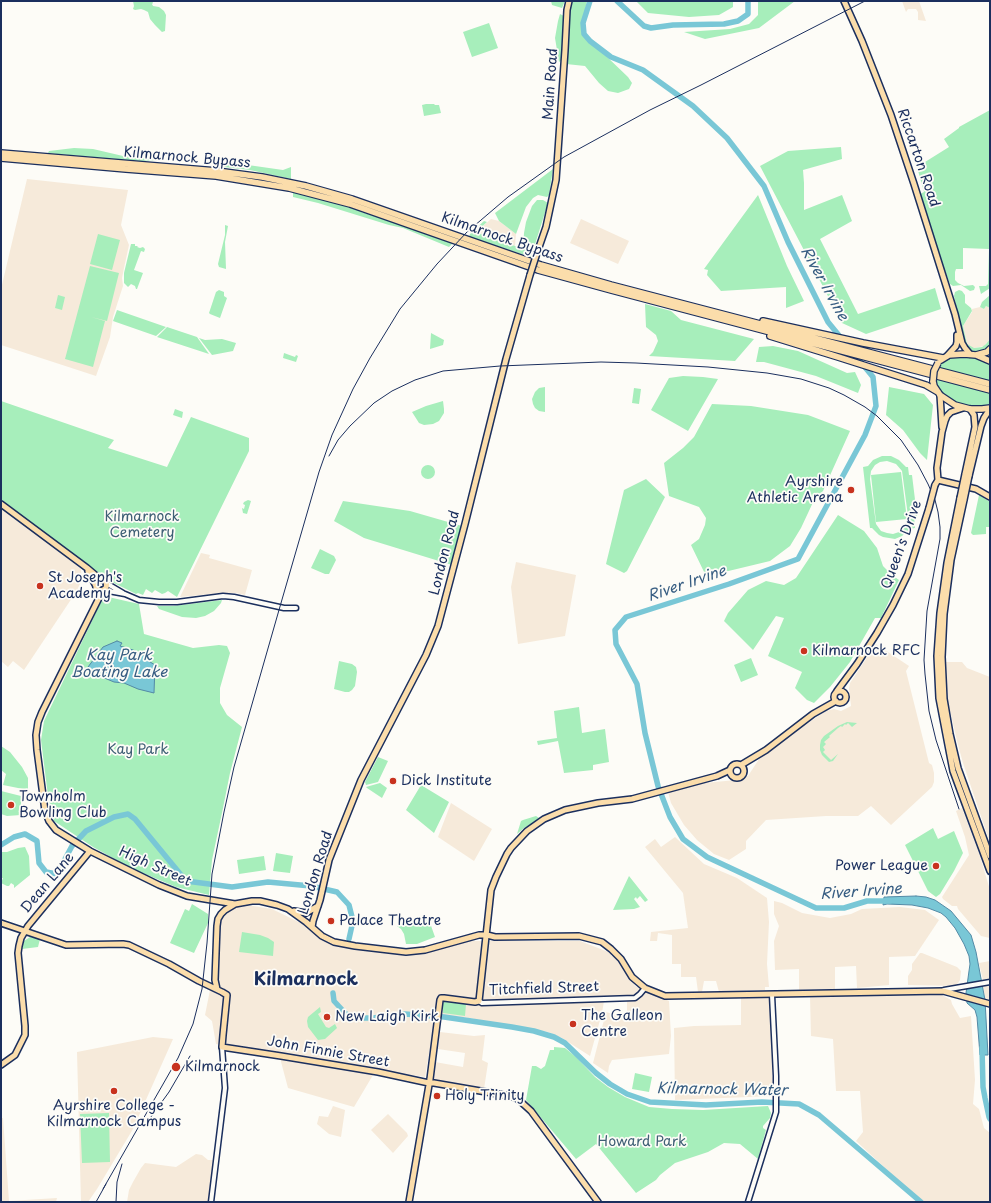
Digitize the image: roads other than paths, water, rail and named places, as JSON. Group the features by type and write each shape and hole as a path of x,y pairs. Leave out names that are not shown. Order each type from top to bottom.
{"highway":[{"name":"Kilmarnock Bypass","path":"1,153 217,171 283,181 352,199 541,265 683,307 990,390"},
{"name":"Kilmarnock Bypass","path":"1,158 216,176 289,188 350,204 538,270 611,290 826,341 990,384"},
{"path":"683,307 863,343 945,357 959,354 973,355 990,361"},
{"path":"683,307 926,385 950,402 963,408 990,409"},
{"path":"973,355 987,352 990,349"},
{"path":"939,393 933,381 933,374 938,363 945,357"}],"main road":[{"name":"Main Road","path":"557,168 567,10 569,1"},
{"name":"Riccarton Road","path":"844,1 862,41 891,115 955,314 962,343 973,355"},
{"name":"London Road","path":"312,927 312,921 322,893 324,878 331,855 362,780 426,655 438,626 506,359 530,275 546,227 556,180 557,168"},
{"name":"Riccarton Road","path":"945,357 954,349 957,342 957,327"},
{"path":"939,393 942,432"},
{"path":"963,408 954,410 945,420 937,468 938,480 976,489 990,497"},
{"path":"970,409 974,415 975,427 967,475 947,563 940,613 937,656 939,698 952,771 990,871"},
{"path":"967,475 980,426 990,409"},
{"name":"Queen's Drive","path":"741,765 753,758 813,714 824,708 835,696 877,633 908,574 930,508 935,485 938,480"},
{"path":"962,499 951,560 944,614 942,657 944,698 958,768 990,856"},
{"path":"1,504 100,579 104,580 106,586 99,588"},
{"path":"87,568 99,588"},
{"path":"99,588 97,581 100,579"},
{"name":"High Street","path":"99,588 95,606 38,722 36,736 45,810 49,821 56,830 90,851 159,886 187,896 235,904"},
{"name":"Queen's Drive","path":"845,694 844,691 847,678"},
{"path":"842,691 845,694 846,698 844,701 839,703 835,696 842,691"},
{"name":"Queen's Drive","path":"744,771 753,758"},
{"path":"479,1001 491,890 507,854 527,831 544,819 565,810 632,798 717,776 730,770 734,764 741,765 743,767 743,775 739,778 717,776"},
{"path":"730,770 733,777"},
{"name":"Dean Lane","path":"1,1065 15,1055 25,1035 18,953 21,938 28,926 90,851"},
{"path":"217,989 215,980 217,926 221,914 235,904 252,901 260,901 296,912 306,913 318,906"},
{"path":"288,909 322,936 334,942 406,952 425,950 479,935 579,936 602,942 616,954 632,976 645,988 671,997 943,990 957,991 965,997 988,1004"},
{"path":"1,923 66,945 123,944 148,954 217,989 227,995 222,1047"},
{"path":"471,938 487,926"},
{"path":"21,938 29,935 37,935"},
{"path":"471,938 479,939 485,944"},
{"name":"Titchfield Street","path":"430,1074 440,998 475,1002 479,1001"},
{"name":"John Finnie Street","path":"222,1047 509,1096 520,1100 531,1111 598,1202"},
{"path":"418,1080 427,1077 430,1074"},
{"path":"409,1202 430,1074"}],"street":[{"path":"106,583 139,600 177,602 234,596 284,608 296,608"},
{"path":"99,588 125,594"},
{"path":"957,991 983,982 990,982"},
{"name":"Titchfield Street","path":"479,1001 482,1003 635,998 645,988"},
{"path":"748,1202 774,1120 776,1107 772,995"},
{"path":"211,1202 225,1088 222,1047"}],"water":[{"name":"Kay Park Boating Lake","path":"117,641 122,643 120,646 133,650 144,656 155,665 154,693 138,689 124,683 114,682 102,677 91,676 88,667 103,647"},
{"path":"916,896 935,900 951,911 971,935 976,952 985,1000 988,1055 980,1055 977,1017 975,1010 967,1003 966,993 970,964 969,956 955,928 941,913 928,908 912,905 883,905 884,897"}],"waterway":[{"name":"River Irvine","path":"590,1 583,23 584,34 590,41 611,57 643,70 693,106 727,138 764,186 788,242 828,322 873,377 876,406 865,435 798,559 729,584 626,617 615,630 616,644 637,684 645,733 658,786 670,817 683,839 707,857 816,908 844,908 867,901 890,901"},
{"name":"River Irvine","path":"617,1 644,26 651,28 673,25 724,24 738,21 748,14 748,1"},
{"name":"Kilmarnock Water","path":"1,845 14,837 25,834 37,841 39,863 46,872 57,874 72,846 86,831 114,817 128,814 135,819 186,881 232,887 268,882 311,886 337,892 349,905 353,921 349,939"},
{"name":"Kilmarnock Water","path":"333,993 334,1001 346,1014 353,1018 373,1018 405,1014 444,1017 512,1027 534,1031 554,1037 565,1043 596,1073 610,1084 627,1094 650,1102 706,1105 762,1102 799,1104 819,1115 921,1202"},
{"name":"River Irvine","path":"982,1048 983,1087 990,1119"}],"railway":[{"path":"103,1189 178,1058 193,1024 202,989 212,874 224,812 234,767 281,603 319,472 332,435 353,389 400,309 437,264 467,232 508,197 564,157 650,110 865,1"},
{"path":"329,456 338,440 374,403 392,391 415,380 443,371 500,366 601,362 708,367 767,373 801,379 829,388 844,395 877,416 901,440 918,465 935,500 940,527 940,539 927,611 924,660 925,674 929,711 936,740 959,809"},
{"path":"148,1121 169,1092 190,1056"},
{"path":"116,1202 117,1182 122,1164"},
{"path":"96,1202 106,1184"}],"place":[{"name":"Ayrshire Athletic Arena","path":"851,490"},
{"name":"St Joseph's Academy","path":"40,586"},
{"name":"Kilmarnock RFC","path":"804,651"},
{"name":"Dick Institute","path":"393,781"},
{"name":"Townholm Bowling Club","path":"11,805"},
{"name":"Power League","path":"936,866"},
{"name":"Palace Theatre","path":"331,921"},
{"name":"New Laigh Kirk","path":"327,1017"},
{"name":"The Galleon Centre","path":"573,1024"},
{"name":"Kilmarnock","path":"176,1067"},
{"name":"Ayrshire College - Kilmarnock Campus","path":"114,1091"},
{"name":"Holy Trinity","path":"437,1096"}],"district":[{"name":"Kilmarnock","path":"306,980"}],"park label":[{"name":"Kilmarnock Cemetery","path":"142,526"},
{"name":"Kay Park","path":"138,750"},
{"name":"Howard Park","path":"642,1142"}]}
